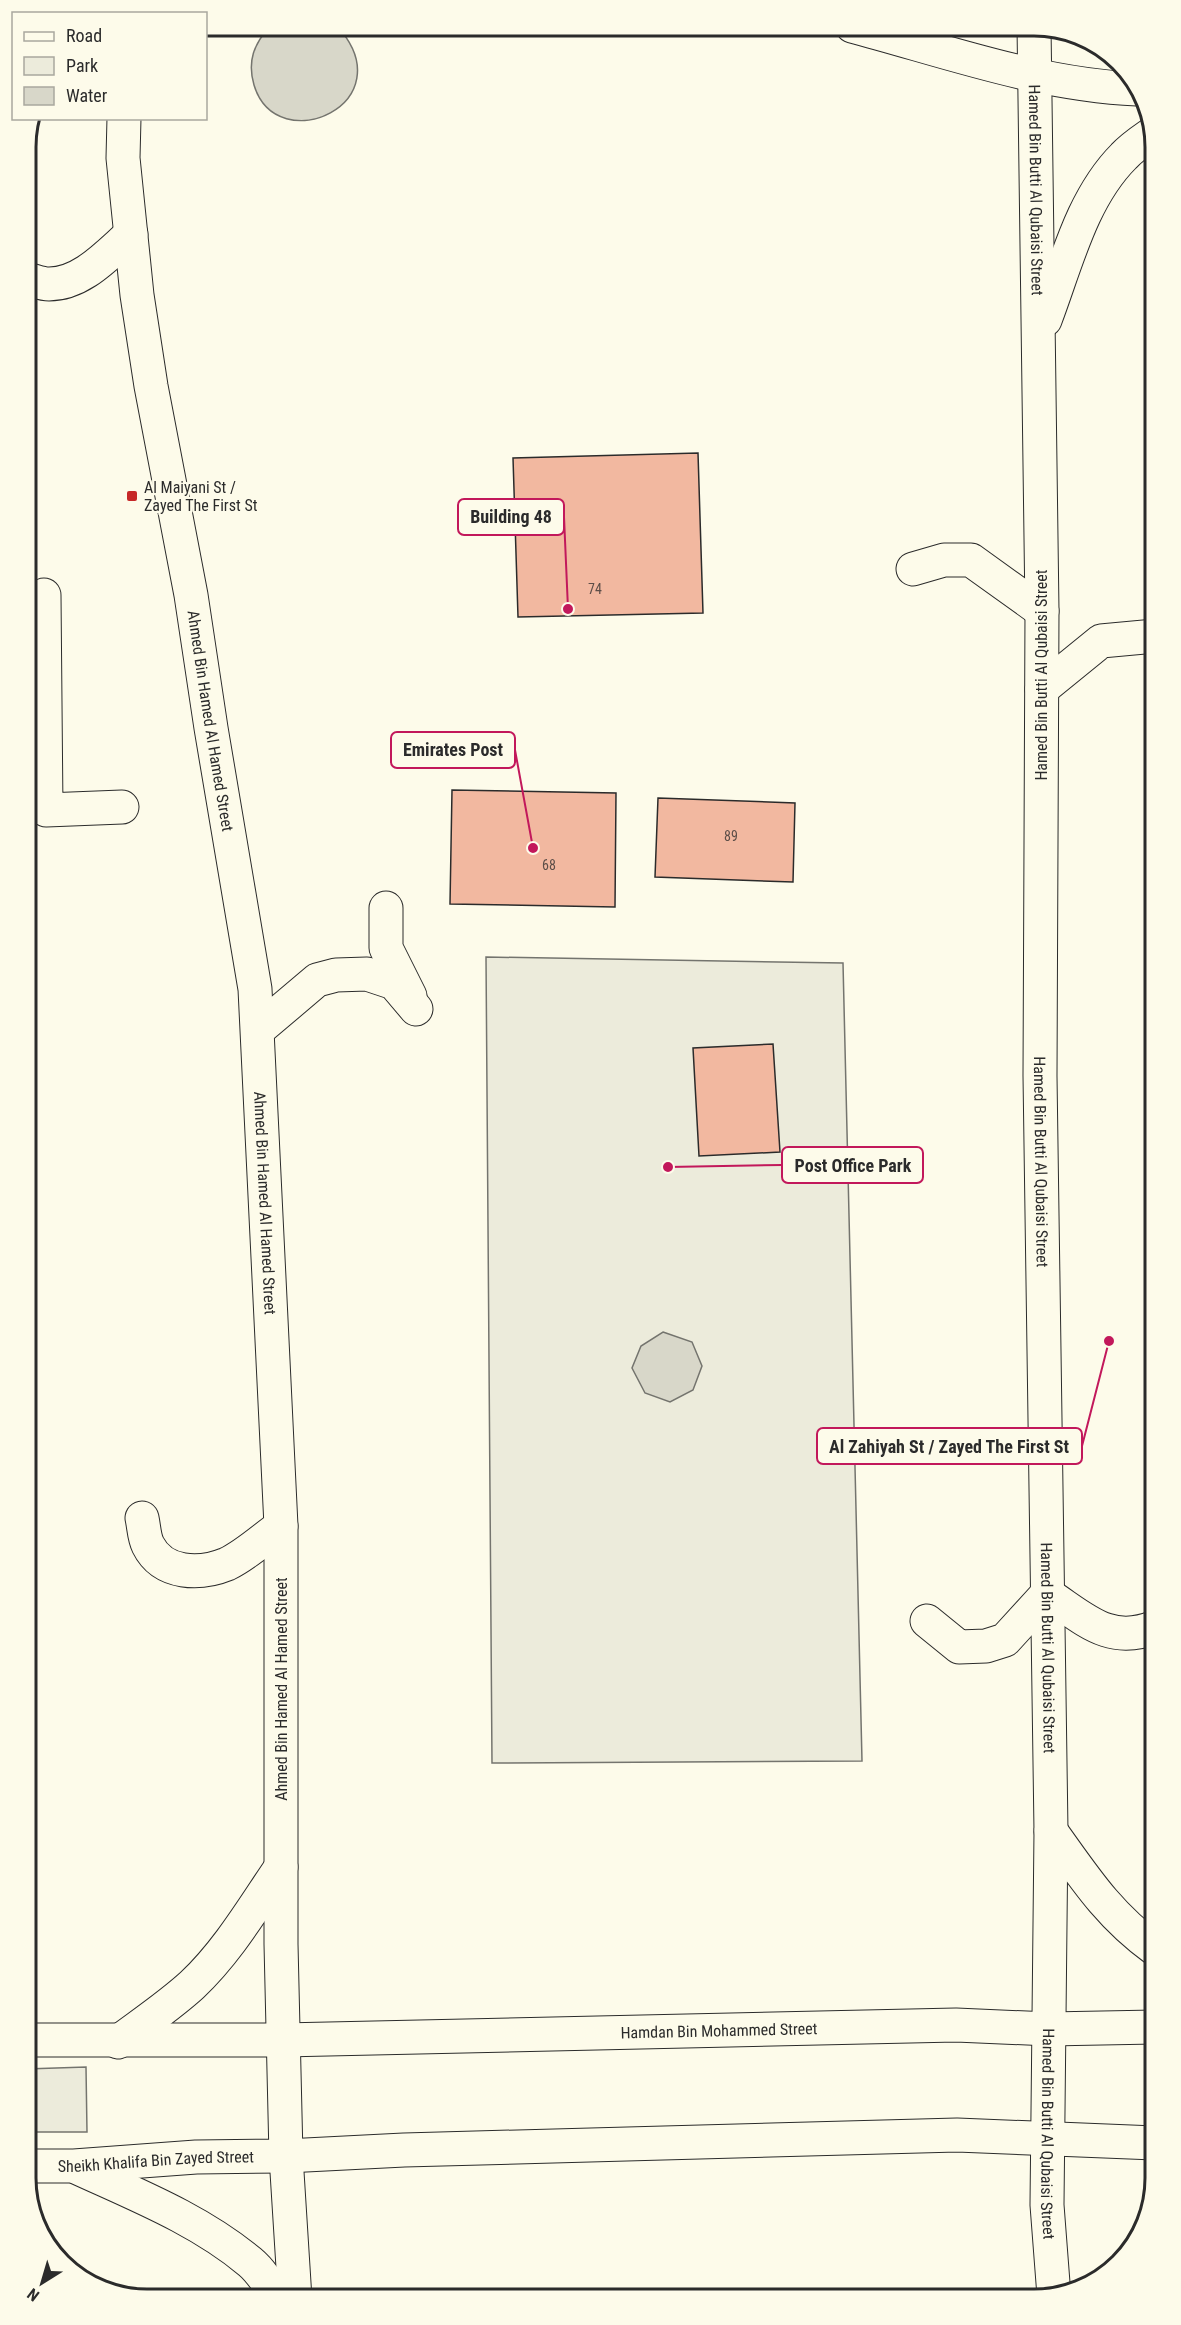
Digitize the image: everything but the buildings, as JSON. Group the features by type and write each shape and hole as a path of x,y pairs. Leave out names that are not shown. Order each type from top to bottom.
{"main road":[{"path":"889,36 1035,76 1128,89"},
{"name":"Hamed Bin Butti Al Qubaisi Street","path":"1034,36 1042,611 1040,1076 1051,1831 1046,2139 1047,2205 1053,2287"},
{"name":"Ahmed Bin Hamed Al Hamed Street","path":"124,120 123,158 137,295 151,386 191,595 253,978 258,1030 281,1526 283,2040 286,2156 294,2289"},
{"path":"1039,336 1084,216 1104,179 1125,155 1145,140"},
{"path":"36,282 46,284 61,283 92,268 131,234"},
{"path":"913,569 944,560 971,560 1042,611"},
{"path":"44,595 46,810 122,807"},
{"path":"1042,689 1101,640 1145,637"},
{"path":"258,1030 317,980 336,975 367,974 394,982 416,1009 386,948 386,908"},
{"path":"141,1518 148,1544 156,1556 170,1567 192,1572 226,1564 281,1526"},
{"path":"927,1621 959,1647 986,1646 1005,1640 1047,1594 1099,1627 1111,1632 1132,1634 1145,1630"},
{"path":"1051,1831 1103,1903 1145,1941"},
{"path":"117,2042 191,1986 210,1966 230,1943 281,1867"},
{"name":"Hamdan Bin Mohammed Street","path":"283,2040 956,2025 1049,2029 1145,2027"},
{"path":"36,2040 117,2042 283,2040"},
{"path":"286,2156 404,2150 957,2135 1145,2143"},
{"name":"Sheikh Khalifa Bin Zayed Street","path":"36,2166 74,2166 196,2157 286,2156"},
{"path":"74,2166 172,2211 210,2234 251,2263 272,2289"}],"green space":[{"path":"486,957 843,963 862,1761 492,1763"},
{"path":"86,2067 87,2132 36,2132 36,2069"}],"water":[{"path":"262,36 343,36 354,54 357,78 348,99 330,113 309,120 287,119 267,107 254,85 251,68 253,53"},
{"path":"663,1332 692,1342 702,1366 693,1390 670,1402 645,1393 632,1368 641,1346"}],"place":[{"name":"Al Maiyani St / Zayed The First St","path":"132,496"},
{"name":"Building 48","path":"568,609"},
{"name":"Emirates Post","path":"533,848"},
{"name":"Post Office Park","path":"668,1167"},
{"name":"Al Zahiyah St / Zayed The First St","path":"1109,1341"}]}
